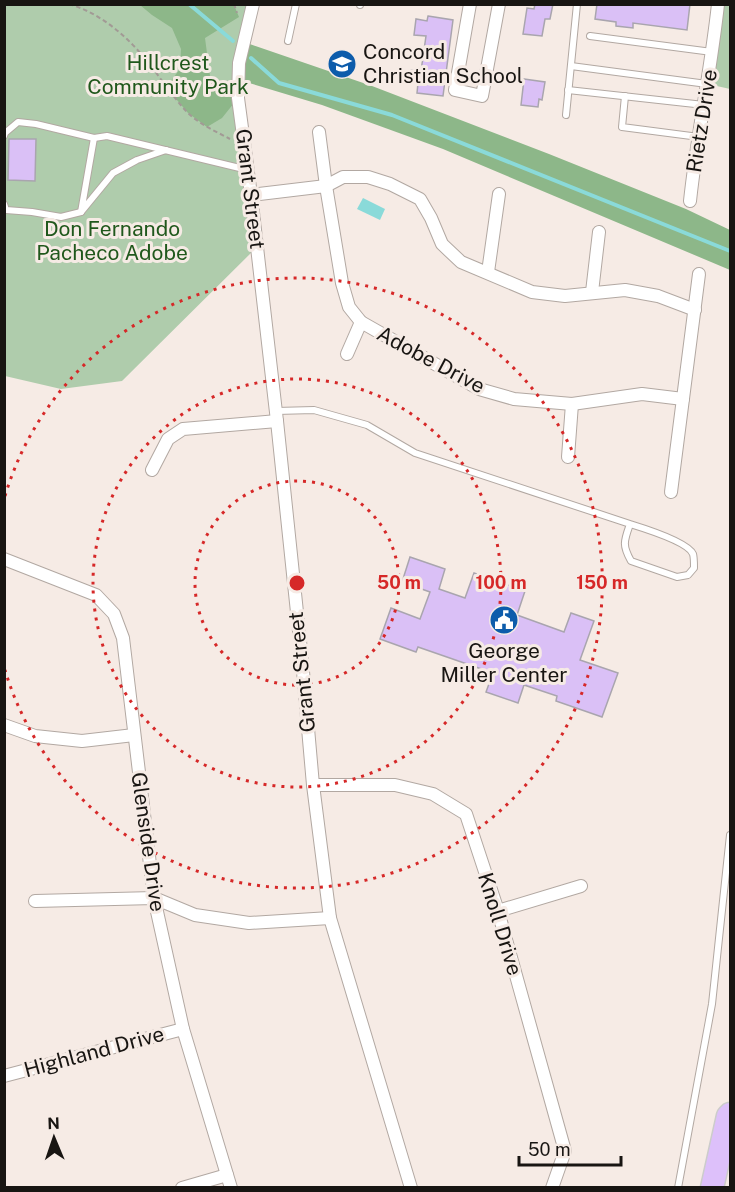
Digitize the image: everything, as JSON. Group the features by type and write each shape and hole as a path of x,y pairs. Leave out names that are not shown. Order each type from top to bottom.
{"highway":[{"path":"712,1188 730,1114"}],"street":[{"name":"Grant Street","path":"253,4 239,63 238,98 277,416 313,785 330,918 411,1188"},
{"path":"470,4 455,90 482,96 499,4"},
{"name":"Rietz Drive","path":"690,201 713,52 718,4"},
{"name":"Adobe Drive","path":"319,132 342,283 349,307 361,322 479,389 514,399 572,404 642,394 683,399"},
{"path":"251,195 326,186 343,177 368,177 390,184 420,199 442,244 461,262 532,292 566,296 625,290 658,296 695,310"},
{"path":"488,272 500,194"},
{"path":"592,292 599,232"},
{"path":"671,492 699,274"},
{"name":"Adobe Drive","path":"347,354 361,322"},
{"path":"568,457 572,404"},
{"path":"152,470 168,439 183,429 277,416"},
{"name":"Glenside Drive","path":"4,559 96,595 114,614 123,638 154,898 183,1029 229,1181"},
{"path":"4,725 35,736 82,741 134,735"},
{"name":"Knoll Drive","path":"313,785 395,785 433,794 466,814 498,911 565,1151 552,1188"},
{"path":"498,911 581,886"},
{"path":"35,901 154,898 195,915 249,923 330,918"},
{"name":"Highland Drive","path":"4,1076 183,1029"},
{"path":"182,1188 229,1181"}],"lane":[{"path":"288,41 296,4"},
{"path":"566,116 577,4"},
{"path":"590,36 713,52"},
{"path":"571,66 708,84"},
{"path":"568,90 704,105"},
{"path":"625,96 622,127 699,137"},
{"path":"4,136 18,122 36,124 94,138 107,136 248,170"},
{"path":"81,212 94,138"},
{"path":"4,204 6,210 61,216 81,212 113,173 137,160 166,150"},
{"path":"277,416 314,410 367,425 415,453 630,524 686,545 693,554 694,568 688,575 677,577 631,561 624,548 630,524"},
{"path":"678,1188 712,1004 730,835"}],"path":[{"path":"69,4 101,18 123,34 146,59 188,113 207,127 244,147"}],"green space":[{"name":"Don Fernando Pacheco Adobe","path":"5,5 253,5 239,63 257,247 122,381 61,389 5,376"},
{"path":"140,5 234,5 239,17 205,38 210,76 238,98 222,118 207,127 188,113 166,87 180,69 181,49 172,28"},
{"path":"718,5 730,5 730,89 708,84"},
{"path":"244,42 372,86 686,209 730,230 730,270 443,149 322,105 239,80"}],"water":[{"path":"363,198 385,209 380,220 357,209"}],"building":[{"path":"535,4 553,4 550,19 545,19 542,36 523,34 527,8 534,9"},
{"path":"597,4 690,4 687,30 633,23 633,28 616,26 616,22 595,19"},
{"path":"428,16 453,20 443,96 417,93 418,83 410,82 411,70 421,71 426,36 414,35 416,19 427,21"},
{"path":"524,79 545,82 542,100 539,99 538,107 521,105"},
{"path":"9,139 36,139 35,181 8,180"},
{"path":"410,557 445,569 439,589 465,598 474,573 525,591 517,615 564,632 571,613 594,621 580,660 618,673 602,717 556,701 557,696 524,685 518,703 486,692 493,673 418,647 416,652 380,639 391,608 420,619 430,592 402,582"}],"waterway":[{"path":"189,4 233,41"},
{"path":"251,58 279,83 392,115 730,251"}],"place":[{"name":"Concord Christian School","path":"342,64"},
{"name":"George Miller Center","path":"504,620"}],"park label":[{"name":"Hillcrest Community Park","path":"168,75"}]}
